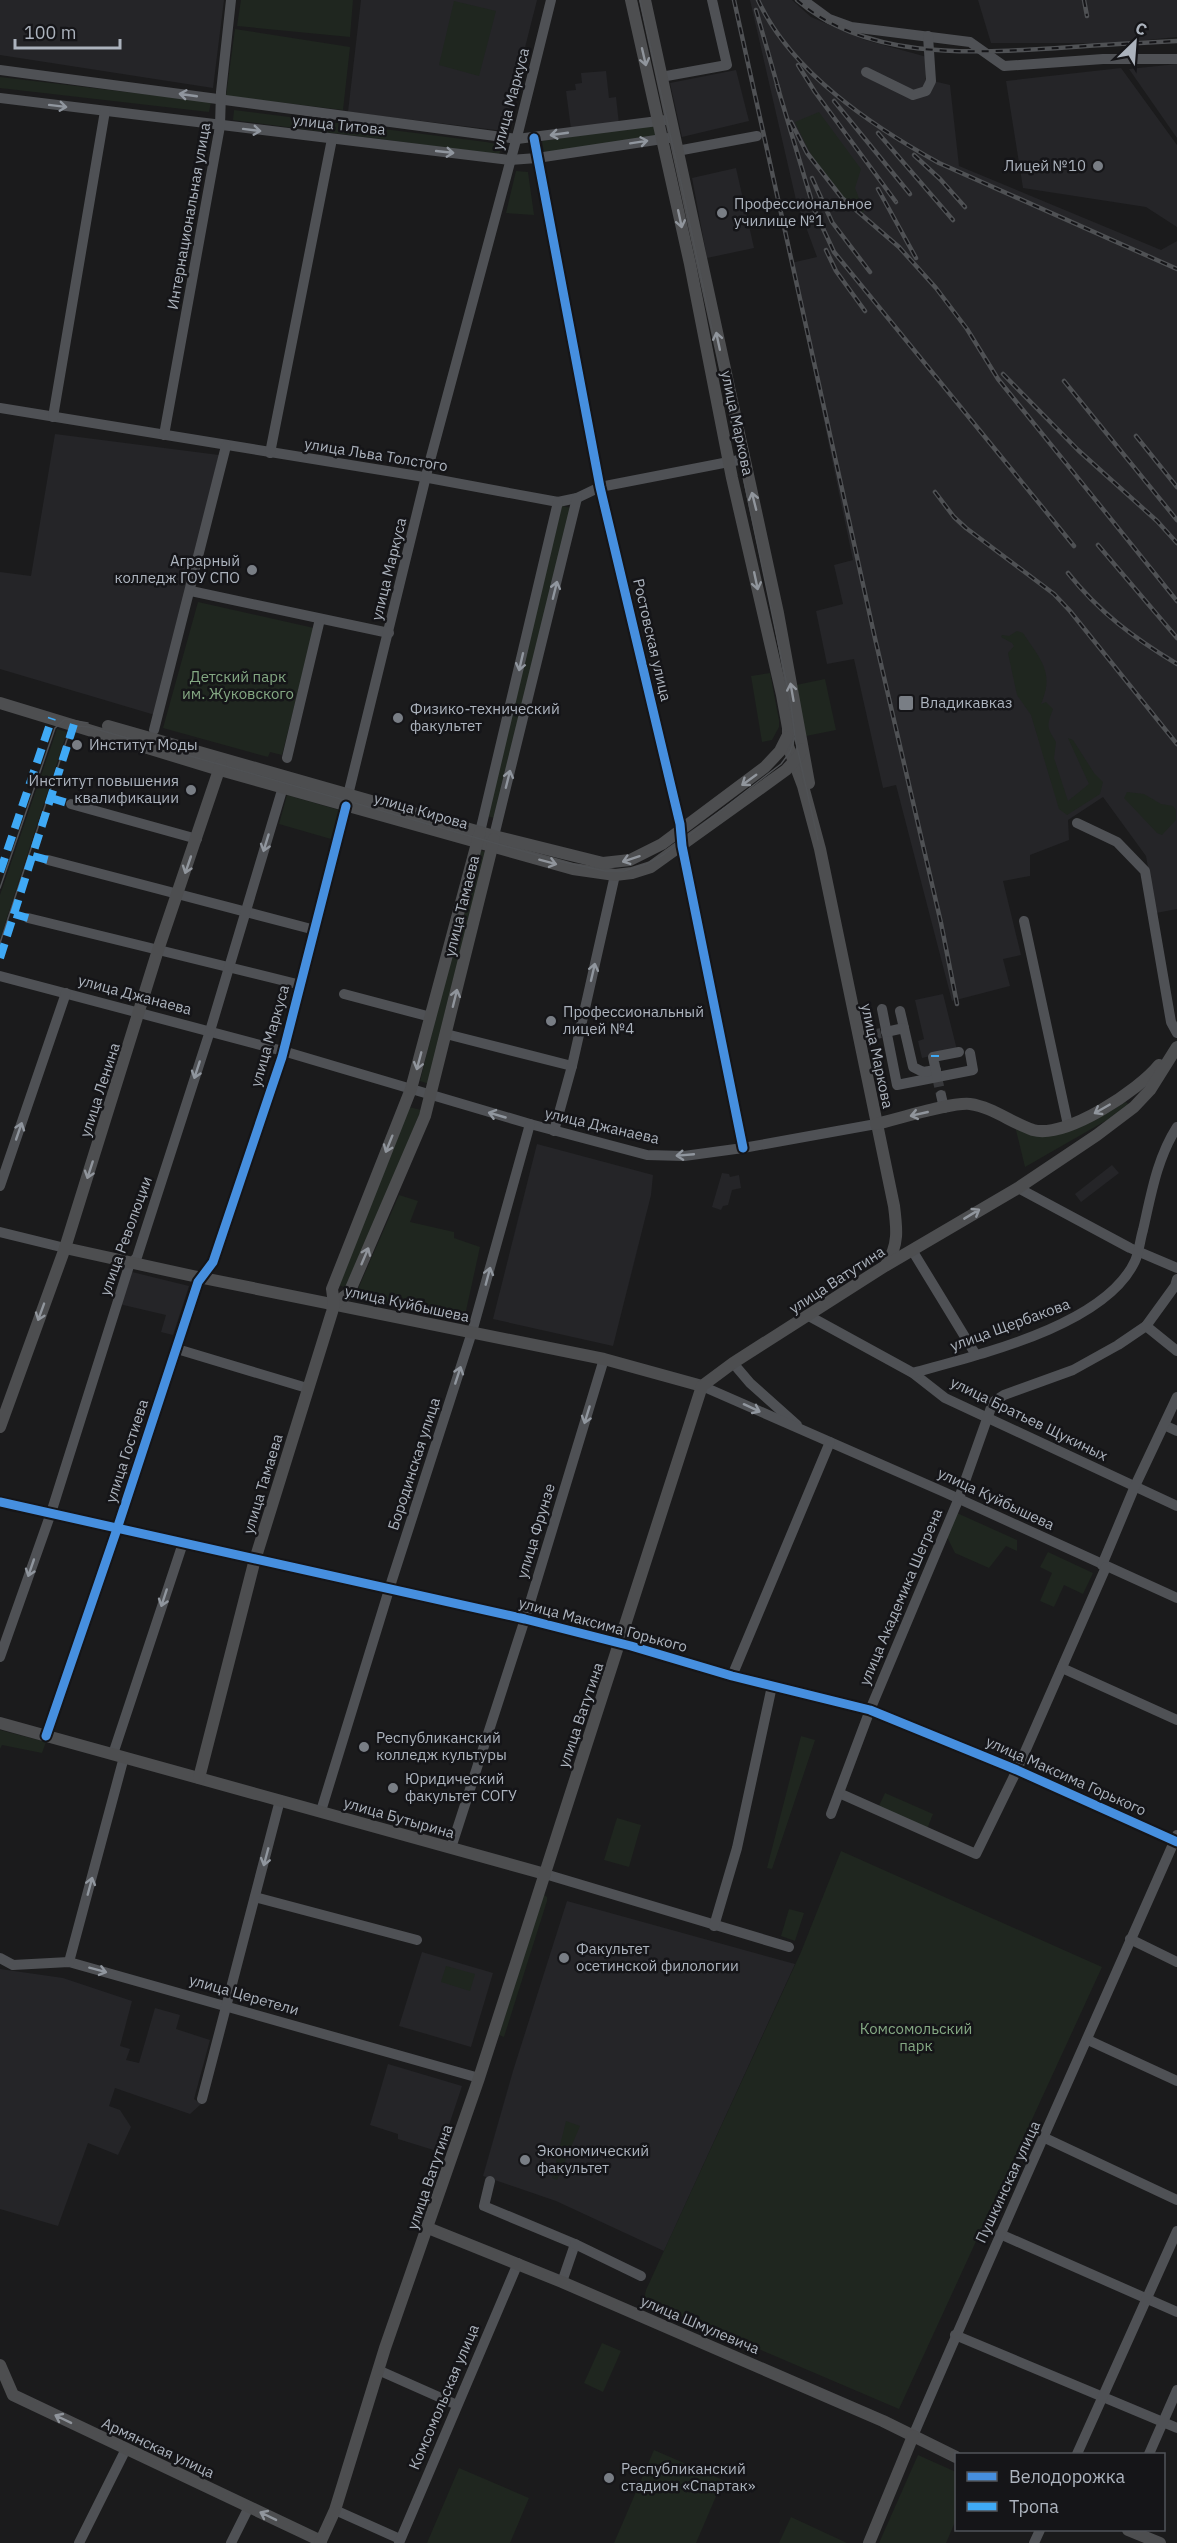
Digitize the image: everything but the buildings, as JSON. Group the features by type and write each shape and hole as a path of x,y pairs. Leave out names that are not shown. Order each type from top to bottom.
{"main road":[{"name":"улица Маркова","path":"631,0 665,120"},
{"name":"улица Маркова","path":"645,0 661,77 668,138 729,462 782,695 788,728 787,737 820,849 897,1224 896,1247 885,1266"},
{"name":"улица Маркова","path":"668,138 677,151 778,612 802,749 821,839 820,849"},
{"name":"улица Кирова","path":"0,694 221,764 283,787 347,801"},
{"name":"улица Кирова","path":"0,703 493,841 573,869 615,875 651,867 776,777 794,762 802,749"},
{"name":"улица Кирова","path":"493,841 603,863 617,863 647,853 765,767 780,751 787,737"},
{"name":"улица Ленина","path":"0,1427 65,1248 158,950 221,764"},
{"path":"776,777 790,775 796,777 803,786"},
{"name":"улица Тамаева","path":"199,1778 256,1559 334,1304 333,1286 411,1089 479,837"},
{"name":"улица Тамаева","path":"334,1304 349,1293 425,1116 493,841"},
{"name":"улица Джанаева","path":"876,1124 972,1104 1044,1132 1057,1130 1096,1113 1127,1094 1149,1078 1177,1045"},
{"name":"улица Ватутина","path":"320,2542 335,2510 378,2370 479,2078 702,1386 733,1363 810,1316 885,1266 1018,1188 1097,1136 1134,1107 1161,1076 1177,1045"},
{"path":"1127,1094 1134,1099 1134,1107"},
{"path":"897,1224 902,1234 916,1247"},
{"name":"улица Куйбышева","path":"65,1248 133,1264 604,1359 702,1386"},
{"name":"улица Бутырина","path":"0,1723 545,1874"},
{"name":"улица Шмулевича","path":"428,2228 562,2282 883,2421 955,2456"},
{"name":"Армянская улица","path":"2,2375 13,2395 320,2542"},
{"name":"Пушкинская улица","path":"869,2543 913,2436"},
{"path":"1133,2531 1160,2543"}],"street":[{"name":"Интернациональная улица","path":"164,435 220,126 231,0"},
{"name":"улица Маркуса","path":"202,1278 213,1262 283,1051 389,633 426,477 517,139 551,0"},
{"path":"661,77 727,64 712,0"},
{"path":"803,0 829,19 851,27 970,42 1004,66 1103,59 1177,58"},
{"path":"866,72 913,95 926,91 931,81 928,36"},
{"name":"улица Титова","path":"0,70 517,139 665,120"},
{"name":"улица Титова","path":"0,98 510,160 668,138"},
{"path":"53,417 105,111"},
{"path":"677,151 757,136"},
{"name":"Ростовская улица","path":"534,138 600,487 681,830 682,846 743,1148"},
{"path":"270,453 332,139"},
{"name":"улица Льва Толстого","path":"0,408 426,477 558,502 577,498 600,487 744,459"},
{"path":"154,730 226,446"},
{"name":"улица Тамаева","path":"493,841 577,498"},
{"name":"улица Тамаева","path":"479,837 558,502"},
{"path":"191,591 389,633"},
{"path":"287,758 320,619"},
{"name":"улица Революции","path":"0,1657 51,1513 129,1266 137,1257 210,1031 283,787"},
{"path":"71,804 197,839"},
{"path":"1077,823 1117,842 1145,871 1171,1022 1177,1033"},
{"path":"48,860 315,930"},
{"path":"554,1131 572,1066 615,875"},
{"path":"28,918 301,985"},
{"path":"1023,921 1068,1125"},
{"name":"улица Джанаева","path":"0,976 283,1051 554,1131 659,1156 743,1148 876,1124"},
{"path":"0,1186 66,993"},
{"path":"344,994 431,1017"},
{"path":"882,1009 897,1085 936,1073"},
{"path":"900,1011 913,1067 923,1072 936,1073 973,1070 964,1052 935,1056 933,1058 936,1073"},
{"path":"886,1032 904,1028"},
{"path":"446,1034 572,1066"},
{"path":"941,1095 944,1108"},
{"name":"Бородинская улица","path":"321,1811 472,1332 530,1124"},
{"name":"улица Щербакова","path":"913,1373 976,1355 1073,1320 1095,1307 1117,1285 1135,1262 1166,1145 1177,1127"},
{"path":"1018,1188 1137,1252 1177,1268"},
{"name":"улица Куйбышева","path":"0,1232 65,1248"},
{"path":"916,1247 976,1355"},
{"name":"улица Гостиева","path":"46,1736 198,1282 202,1278"},
{"name":"улица Академика Шегрена","path":"831,1814 870,1710 959,1498 993,1402 1004,1395 1073,1370 1118,1345 1146,1326 1175,1286 1177,1279"},
{"name":"улица Братьев Щукиных","path":"810,1316 913,1373 945,1398 987,1420 1177,1506"},
{"path":"1146,1326 1177,1351"},
{"path":"177,1349 307,1388"},
{"name":"улица Фрунзе","path":"451,1848 525,1619 604,1359"},
{"name":"улица Куйбышева","path":"733,1363 750,1383 801,1429"},
{"name":"улица Куйбышева","path":"702,1386 959,1498 1177,1598"},
{"path":"839,1793 976,1854 1017,1770 1062,1668 1135,1486 1177,1397"},
{"path":"1164,1425 1177,1431"},
{"path":"732,1676 830,1442"},
{"name":"улица Максима Горького","path":"0,1502 525,1619 620,1643 732,1676 870,1710 1017,1770 1176,1839"},
{"path":"69,1962 118,1756 183,1543"},
{"path":"1062,1668 1177,1720"},
{"path":"714,1926 736,1848 772,1686"},
{"path":"202,2099 280,1800"},
{"name":"Пушкинская улица","path":"913,2436 955,2336 1176,1839"},
{"name":"улица Бутырина","path":"545,1874 789,1947"},
{"path":"255,1897 417,1940"},
{"path":"1130,1939 1177,1962"},
{"name":"улица Церетели","path":"0,1958 13,1965 69,1962 479,2078"},
{"path":"1088,2040 1177,2081"},
{"path":"1045,2138 1177,2200"},
{"path":"490,2181 484,2206 575,2244 641,2276"},
{"path":"1077,2453 1177,2231"},
{"path":"1000,2234 1177,2312"},
{"path":"562,2282 575,2244"},
{"name":"Комсомольская улица","path":"399,2541 518,2263"},
{"path":"955,2336 1177,2428"},
{"path":"378,2370 457,2405"},
{"path":"1149,2453 1177,2390"},
{"path":"79,2543 126,2449"},
{"path":"231,2543 249,2507"},
{"path":"335,2510 399,2541"}],"shaded area":[{"path":"0,0 224,0 213,88 0,55"},
{"path":"361,0 537,0 504,131 348,112"},
{"path":"750,0 792,0 811,17 865,40 927,57 925,79 950,85 959,166 1161,250 1177,241 1177,909 1156,913 1146,856 1103,797 1068,820 1069,840 1030,855 1030,876 1003,881 1021,955 1003,959 1010,986 952,1001 896,785 883,788 854,659 827,664 816,611 843,604 834,565 853,560 791,263 817,257 796,200"},
{"path":"978,0 1177,0 1177,37 1116,43 991,43"},
{"path":"1177,64 1177,138 1129,69"},
{"name":"Лицей №10","path":"1121,68 1177,145 1177,227 1146,207 1023,188 1006,81"},
{"path":"736,70 749,121 682,137 670,83"},
{"path":"606,71 609,98 616,97 619,124 571,129 566,91 576,90 575,84 582,83 581,73"},
{"name":"Профессиональное училище №1","path":"736,168 754,248 707,258 692,178"},
{"path":"55,434 219,455 155,715 0,669 0,572 31,576"},
{"path":"943,994 957,1050 922,1058 918,1041 924,1039 915,1000"},
{"path":"537,1144 653,1175 651,1195 613,1346 493,1319"},
{"path":"1112,1165 1119,1173 1081,1202 1075,1194"},
{"path":"722,1173 729,1174 730,1177 739,1175 741,1188 732,1190 728,1205 723,1206 721,1210 712,1207"},
{"path":"132,1272 189,1286 173,1335 161,1332 166,1315 119,1304"},
{"path":"567,1901 795,1964 664,2251 556,2201 483,2176 513,2071"},
{"path":"422,1952 493,1973 471,2047 399,2026"},
{"path":"0,1969 63,1978 132,2001 120,2046 130,2049 126,2060 139,2063 155,2008 180,2015 176,2029 210,2040 194,2099 201,2104 190,2114 115,2088 109,2106 120,2110 131,2127 118,2155 88,2143 58,2226 0,2209"},
{"path":"388,2064 462,2086 440,2152 398,2139 398,2134 370,2125"}],"green space":[{"path":"241,0 353,0 350,37 237,26"},
{"path":"454,1 496,11 479,76 439,65"},
{"path":"235,29 350,47 343,110 226,96"},
{"path":"0,77 211,102 209,112 0,88"},
{"path":"234,110 503,145 499,154 488,153 233,120"},
{"path":"819,112 861,169 855,188 864,211 862,214 841,196 822,173 795,122"},
{"path":"656,125 658,137 544,153 542,141"},
{"path":"516,171 528,172 534,215 506,213"},
{"path":"562,506 571,508 495,818 486,816"},
{"name":"Детский парк им. Жуковского","path":"198,602 314,628 282,755 270,752 268,757 163,728"},
{"path":"1017,631 1023,633 1044,666 1046,683 1041,704 1046,702 1053,709 1048,726 1056,742 1054,758 1068,801 1089,784 1068,738 1073,740 1094,773 1103,782 1100,794 1067,815 1059,809 1031,715 1017,695 1008,653 1014,646 1001,637 1002,635 1009,636"},
{"path":"770,673 779,727 772,740 762,742 751,676"},
{"path":"825,679 836,730 806,736 796,685"},
{"path":"57,729 67,732 0,939 0,895"},
{"path":"1127,792 1144,794 1161,804 1173,806 1176,810 1176,820 1162,835 1157,833 1124,798"},
{"path":"287,795 339,810 331,839 279,824"},
{"path":"478,850 487,852 429,1084 420,1081"},
{"path":"1126,1102 1128,1104 1107,1120 1025,1167 1015,1126 1055,1134 1077,1129"},
{"path":"409,1107 421,1110 349,1289 336,1284"},
{"path":"399,1195 418,1201 410,1222 454,1232 454,1238 480,1247 464,1320 354,1298"},
{"path":"957,1513 1017,1540 1017,1551 1006,1546 989,1568 955,1553 946,1535"},
{"path":"1048,1552 1093,1573 1083,1594 1064,1585 1054,1607 1040,1601 1052,1573 1040,1567"},
{"path":"0,1730 46,1742 42,1753 2,1745 0,1749"},
{"path":"801,1736 815,1740 772,1869 767,1868"},
{"path":"885,1793 933,1814 927,1829 878,1808"},
{"path":"617,1818 641,1825 629,1867 604,1860"},
{"name":"Комсомольский парк","path":"841,1851 1102,1967 899,2409 644,2300 646,2290 801,1952"},
{"path":"543,1894 547,1897 547,1901 504,2037 499,2035"},
{"path":"789,1909 804,1913 795,1941 781,1936"},
{"path":"446,1966 475,1974 470,1991 441,1982"},
{"path":"566,2121 580,2126 557,2180 552,2178"},
{"path":"602,2343 621,2351 603,2392 584,2383"},
{"path":"654,2450 723,2480 696,2543 614,2543"},
{"path":"918,2455 955,2472 955,2522 946,2543 879,2543"},
{"path":"459,2468 529,2498 510,2543 427,2543"},
{"path":"791,2517 847,2543 779,2543"}],"tunnel":[{"path":"871,1035 886,1032"},
{"path":"937,1077 941,1095"}],"tram line":[{"path":"0,943 67,739 78,726 89,727 554,860 605,871 624,871 646,864 663,855 781,764 790,752 795,737 791,704 682,187 640,0"},
{"path":"0,888 55,728 65,719 88,723"},
{"path":"795,738 818,840"}],"railway":[{"path":"734,0 874,634 941,923 957,1004"},
{"path":"758,0 791,51 812,73 836,95 887,132 939,163 1177,269"},
{"path":"797,0 825,20 856,34 922,49 1025,50 1177,41"},
{"path":"1084,0 1087,16"},
{"path":"756,10 779,91"},
{"path":"798,65 815,92 896,202"},
{"path":"777,85 814,209 834,252 1074,546"},
{"path":"834,101 910,194"},
{"path":"791,122 807,153 842,198 899,247 936,288 967,329 998,379 1177,601"},
{"path":"878,133 953,220"},
{"path":"914,155 965,207"},
{"path":"812,178 832,222 870,272"},
{"path":"878,189 916,258"},
{"path":"826,250 836,271 865,311"},
{"path":"1003,374 1078,450 1157,521 1177,543"},
{"path":"1064,381 1177,520"},
{"path":"1136,436 1177,487"},
{"path":"935,492 954,517 966,528 1054,594 1177,744"},
{"path":"1098,545 1177,638"},
{"path":"1068,573 1118,624 1177,664"}],"marked path":[{"path":"0,872 52,718"},
{"path":"0,958 74,724"},
{"path":"51,798 71,804"},
{"path":"33,856 48,860"},
{"path":"14,914 28,918"}],"cycle path":[{"path":"534,138 600,487 680,824 682,846 743,1148"},
{"path":"46,1736 198,1282 213,1262 282,1057 346,806"},
{"path":"0,1502 525,1619 631,1646 732,1676 870,1710 1017,1770 1177,1842"}],"place":[{"name":"Лицей №10","path":"1098,166"},
{"name":"Профессиональное училище №1","path":"722,213"},
{"name":"Аграрный колледж ГОУ СПО","path":"252,570"},
{"name":"Владикавказ","path":"906,703"},
{"name":"Физико-технический факультет","path":"398,718"},
{"name":"Институт Моды","path":"77,745"},
{"name":"Институт повышения квалификации","path":"191,790"},
{"name":"Профессиональный лицей №4","path":"551,1021"},
{"name":"Республиканский колледж культуры","path":"364,1747"},
{"name":"Юридический факультет СОГУ","path":"393,1788"},
{"name":"Факультет осетинской филологии","path":"564,1958"},
{"name":"Экономический факультет","path":"525,2160"},
{"name":"Республиканский стадион «Спартак»","path":"609,2478"}]}
